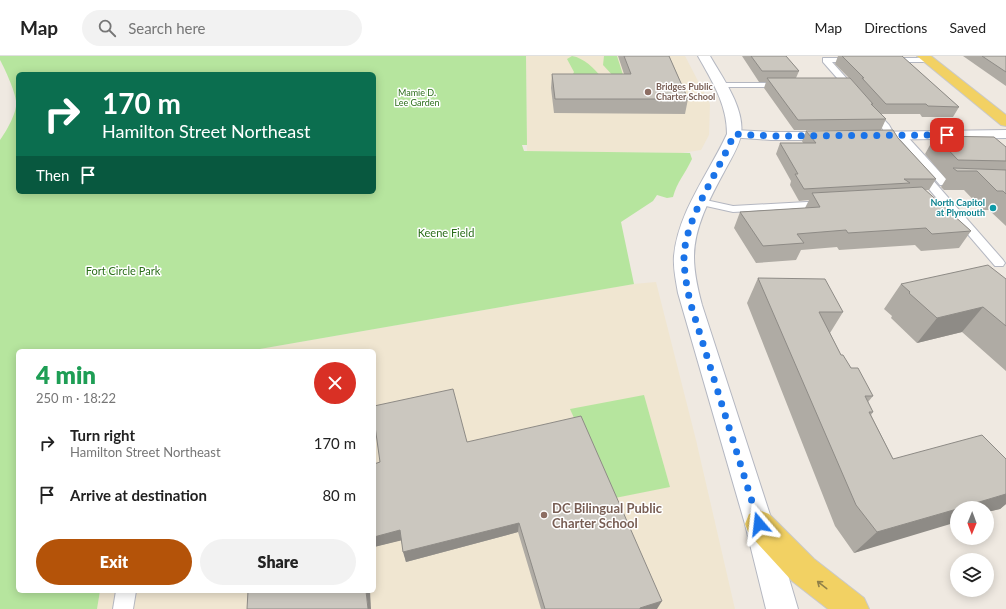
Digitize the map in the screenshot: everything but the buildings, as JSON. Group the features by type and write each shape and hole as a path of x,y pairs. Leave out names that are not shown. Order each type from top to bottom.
{"main road":[{"path":"926,58 1006,122"},
{"path":"759,524 803,570 853,609"}],"street":[{"path":"704,56 733,111 734,134 688,235 684,256 686,280 691,305 759,524 782,609"},
{"path":"734,134 771,136 1006,134"}],"lane":[{"path":"881,60 926,58"},
{"path":"866,60 826,60 844,85 865,103 886,127 942,183 956,184"},
{"path":"720,85 793,85"},
{"path":"896,136 901,152"},
{"path":"912,163 999,263"},
{"path":"927,198 943,197"},
{"path":"702,202 733,209 834,203"},
{"path":"123,609 126,593"}],"shaded area":[{"path":"526,56 685,56 710,104 709,135 701,150 681,153 527,151"},
{"name":"DC Bilingual Public Charter School","path":"656,282 696,440 735,609 97,609 100,593 376,593 376,349 259,349 633,284"}],"green space":[{"path":"0,56 526,56 527,145 522,145 524,151 690,153 692,159 673,197 667,198 657,195 653,201 621,222 634,284 260,349 16,349 16,593 100,593 97,609 0,609 0,140 11,121 16,105 16,194 376,194 376,72 16,72 16,101 7,74 0,60"},
{"path":"572,56 581,59 588,64 602,78 572,76 574,72 567,59"},
{"path":"604,56 617,56 624,78 615,78 603,65"},
{"path":"644,395 670,487 610,499 570,409"}],"place":[{"name":"Bridges Public Charter School","path":"648,92"},
{"name":"North Capitol at Plymouth","path":"993,208"},
{"name":"DC Bilingual Public Charter School","path":"544,515"}],"route":[{"path":"759,524 691,305 686,280 684,256 688,235 694,217 724,154 734,134 771,136 947,135"}],"park label":[{"name":"Mamie D. Lee Garden","path":"417,98"},
{"name":"Keene Field","path":"446,233"},
{"name":"Fort Circle Park","path":"123,271"}]}
